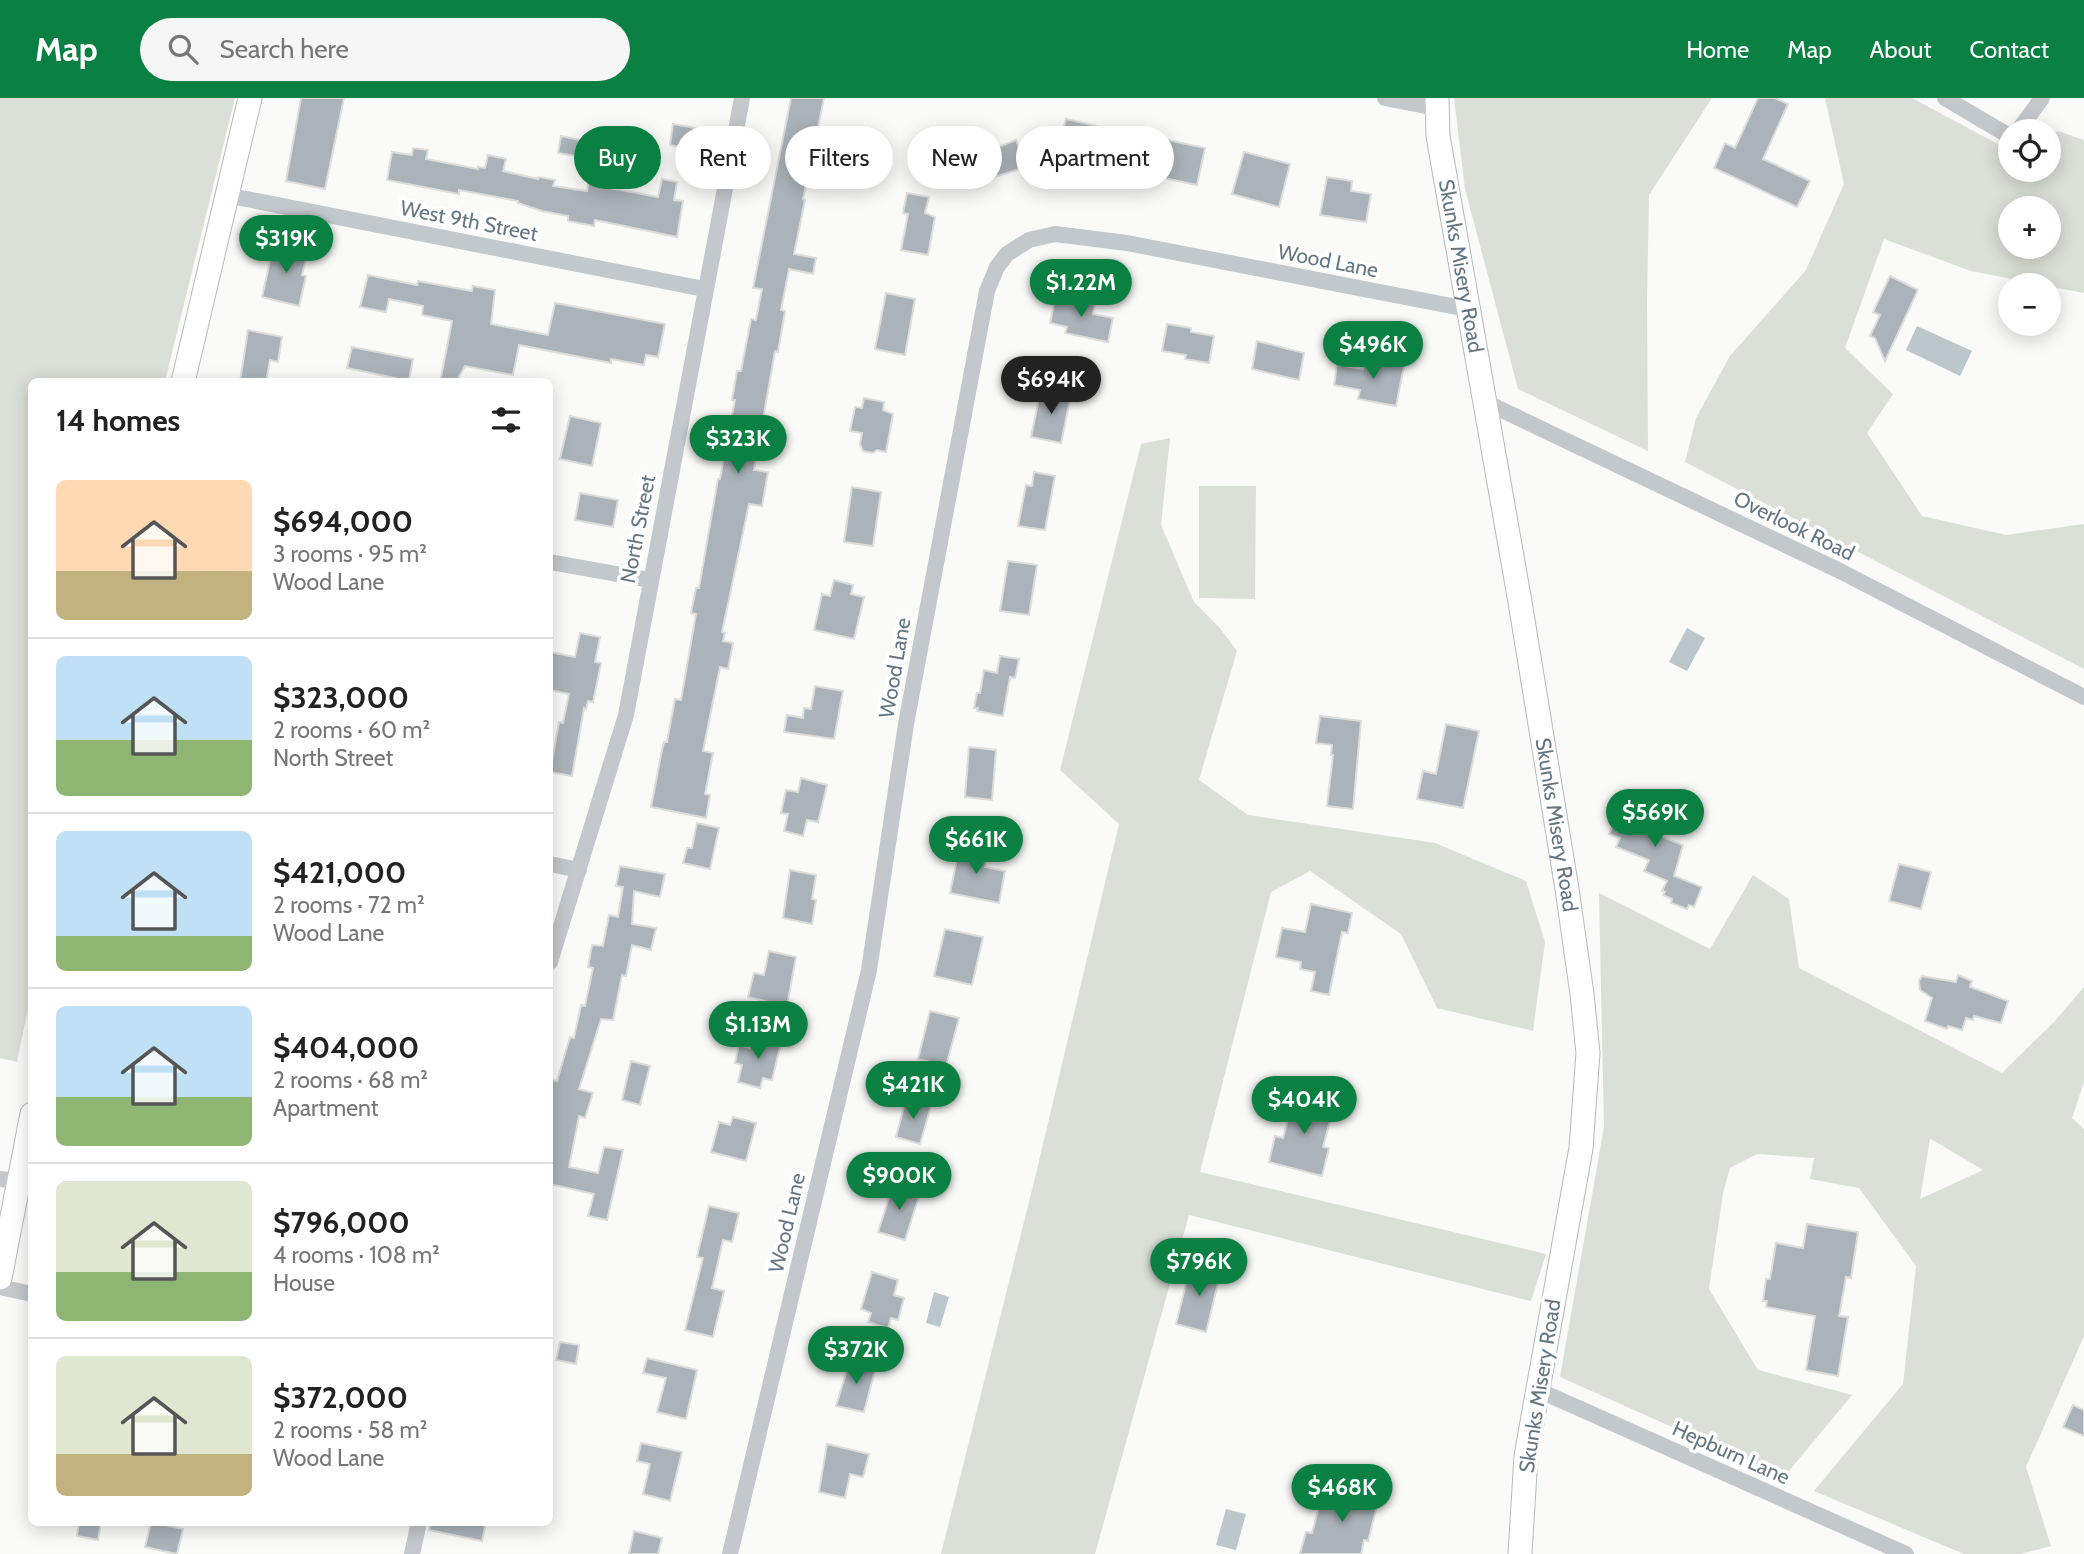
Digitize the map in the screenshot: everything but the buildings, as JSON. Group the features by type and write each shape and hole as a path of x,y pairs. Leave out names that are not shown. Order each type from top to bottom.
{"main road":[{"path":"184,378 250,98"},
{"name":"Skunks Misery Road","path":"1437,103 1438,136 1520,602 1567,890 1588,1053 1581,1148 1526,1456 1520,1554"},
{"path":"0,1278 10,1180 28,1126"}],"street":[{"name":"North Street","path":"553,952 620,738 742,98"},
{"path":"1385,98 1437,103"},
{"path":"1945,98 1998,129"},
{"path":"2027,119 2042,98"},
{"name":"West 9th Street","path":"226,195 704,289"},
{"name":"Wood Lane","path":"730,1554 869,970 906,724 987,290 996,267 1007,254 1029,240 1055,234 1127,243 1467,309"},
{"name":"Overlook Road","path":"1483,401 1838,570 2084,696"},
{"path":"553,563 650,580"},
{"path":"553,865 579,870"},
{"path":"0,1287 28,1293"},
{"name":"Hepburn Lane","path":"1538,1390 1906,1554"},
{"path":"412,1554 418,1526"}],"shaded area":[{"path":"0,98 235,98 166,378 28,378 28,1008 17,1062 0,1058"},
{"path":"1454,98 1712,98 1649,195 1648,451 1518,389 1465,189"},
{"path":"1825,98 1912,98 1998,144 1998,182 2061,182 2061,132 2084,140 2084,293 2061,289 2061,273 1998,273 1998,276 1971,271 1884,239 1845,348 1893,394 1867,433 1922,516 2006,535 2084,524 2084,669 1685,462 1696,418 1730,356 1806,270 1844,184"},
{"path":"1917,326 1972,351 1960,376 1906,350"},
{"path":"1170,438 1161,525 1194,602 1219,627 1237,651 1199,780 1248,815 1435,843 1526,881 1545,942 1533,1031 1437,1008 1401,934 1310,871 1271,892 1200,1172 1546,1254 1531,1301 1189,1215 1095,1554 941,1554 1033,1186 1119,824 1060,770 1141,444"},
{"path":"1199,486 1256,486 1255,599 1199,598"},
{"path":"1687,628 1705,638 1687,671 1669,662"},
{"path":"1753,875 1789,899 1799,968 2002,1073 2055,1021 2084,987 2084,1082 2072,1118 2084,1129 2084,1336 2026,1467 2051,1546 2020,1554 1964,1554 1814,1491 1903,1384 1916,1266 1859,1188 1810,1179 1814,1158 1757,1154 1730,1168 1723,1193 1709,1289 1758,1370 1852,1395 1784,1477 1560,1377 1604,1127 1599,893 1710,949","holes":["1930,1139 1983,1170 1920,1199"]},
{"path":"934,1292 949,1297 940,1327 926,1323"},
{"path":"1226,1509 1246,1514 1236,1550 1216,1545"}]}
